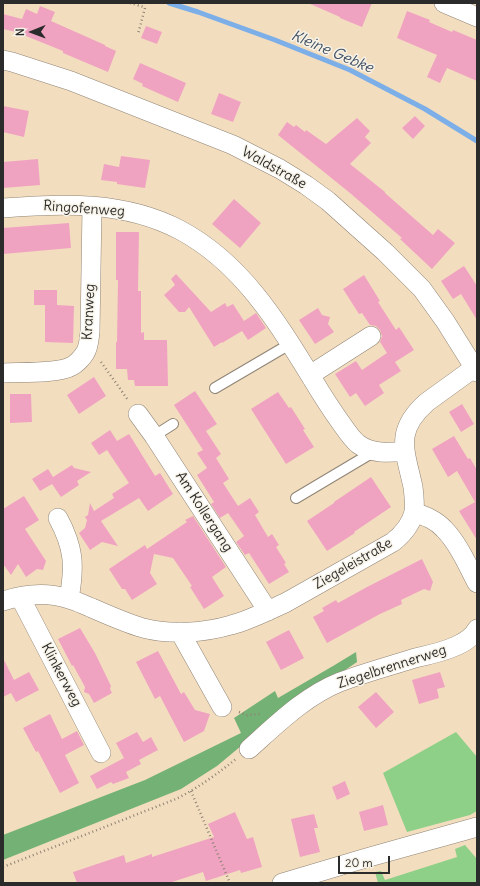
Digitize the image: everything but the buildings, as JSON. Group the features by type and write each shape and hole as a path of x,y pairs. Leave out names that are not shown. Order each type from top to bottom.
{"street":[{"path":"444,3 477,17"},
{"name":"Waldstraße","path":"3,60 71,81 233,145 280,169 306,186 328,201 374,242 422,289 442,316 476,370"},
{"name":"Ringofenweg","path":"3,208 36,205 75,206 123,210 146,216 192,237 219,257 249,286 260,299 329,406 351,437 358,444 375,452 404,451"},
{"name":"Kranweg","path":"3,372 44,372 64,369 72,366 82,358 86,352 90,332 92,207"},
{"path":"310,375 371,336"},
{"name":"Ziegeleistraße","path":"11,599 46,594 58,596 70,599 144,628 180,632 219,628 232,625 268,611 393,542 406,530 411,522 414,512 414,492 404,451 405,435 410,420 427,402 476,370"},
{"name":"Am Kollergang","path":"138,414 154,436 268,611"},
{"path":"414,512 430,518 444,529 456,544 477,584"},
{"path":"58,518 68,540 72,557 70,599"},
{"name":"Klinkerweg","path":"11,599 101,753"},
{"name":"Ziegelbrennerweg","path":"249,749 288,715 308,700 334,685 352,678 450,649 469,638 477,629"},
{"path":"180,632 222,707"},
{"path":"290,882 477,827"}],"lane":[{"path":"216,388 290,344"},
{"path":"154,436 173,424"},
{"path":"296,498 375,452"}],"path":[{"path":"130,3 145,8 138,34"},
{"path":"86,352 100,361 138,414"},
{"path":"222,707 232,707 247,715 272,712 288,715"},
{"path":"3,867 191,791 249,749"},
{"path":"191,791 230,883"}],"green space":[{"path":"356,652 357,662 277,716 217,766 181,789 3,860 3,835 145,780 241,733 234,718 275,691 278,698"},
{"path":"456,732 477,757 477,811 470,815 407,832 383,773"},
{"path":"465,845 477,859 477,883 378,883 375,872 381,871 385,880 457,857 455,849"}],"waterway":[{"name":"Kleine Gebke","path":"169,3 275,40 350,70 425,109 477,141"}]}
